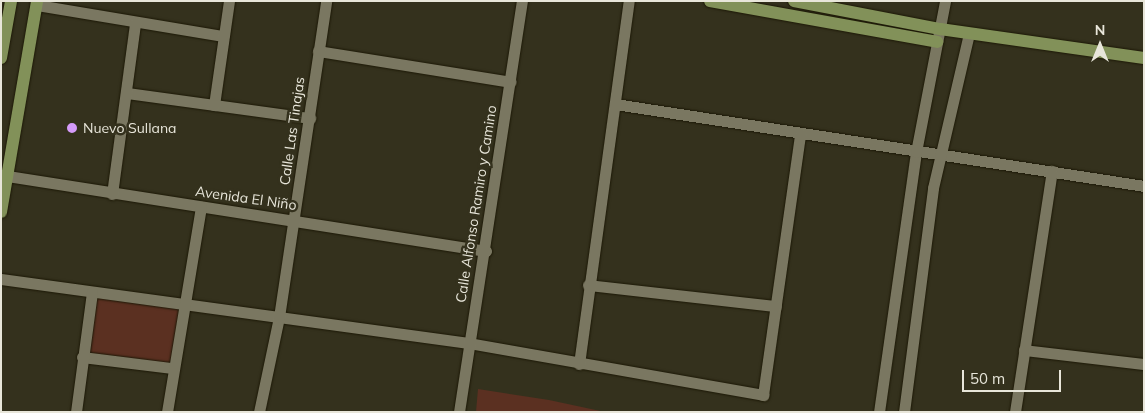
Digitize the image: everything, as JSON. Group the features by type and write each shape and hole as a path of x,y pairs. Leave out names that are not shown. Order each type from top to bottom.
{"street":[{"path":"214,105 229,1"},
{"name":"Calle Las Tinajas","path":"259,412 279,317 326,1"},
{"name":"Calle Alfonso Ramiro y Camino","path":"459,412 469,343 486,251 522,1"},
{"path":"579,364 588,286 629,1"},
{"path":"710,1 937,42"},
{"path":"794,1 940,29 1144,58"},
{"path":"879,412 916,152 945,1"},
{"path":"1,212 5,175 37,3 135,23 223,36"},
{"path":"1,58 7,4"},
{"path":"112,194 135,23"},
{"path":"904,412 940,155 969,33"},
{"path":"318,51 510,82"},
{"path":"127,93 310,118"},
{"path":"615,104 1144,186"},
{"path":"1,279 184,307 279,317 469,343 579,364 763,395 800,134"},
{"path":"1015,412 1052,171"},
{"name":"Avenida El Niño","path":"5,175 112,194 486,251"},
{"path":"167,412 172,368 201,207"},
{"path":"588,286 776,306"},
{"path":"76,412 92,292"},
{"path":"1024,350 1144,364"},
{"path":"82,358 172,368"}],"shaded area":[{"path":"92,292 184,307 174,372 82,357"},
{"path":"478,389 549,400 605,412 476,412"}],"place":[{"name":"Nuevo Sullana","path":"72,128"}]}
